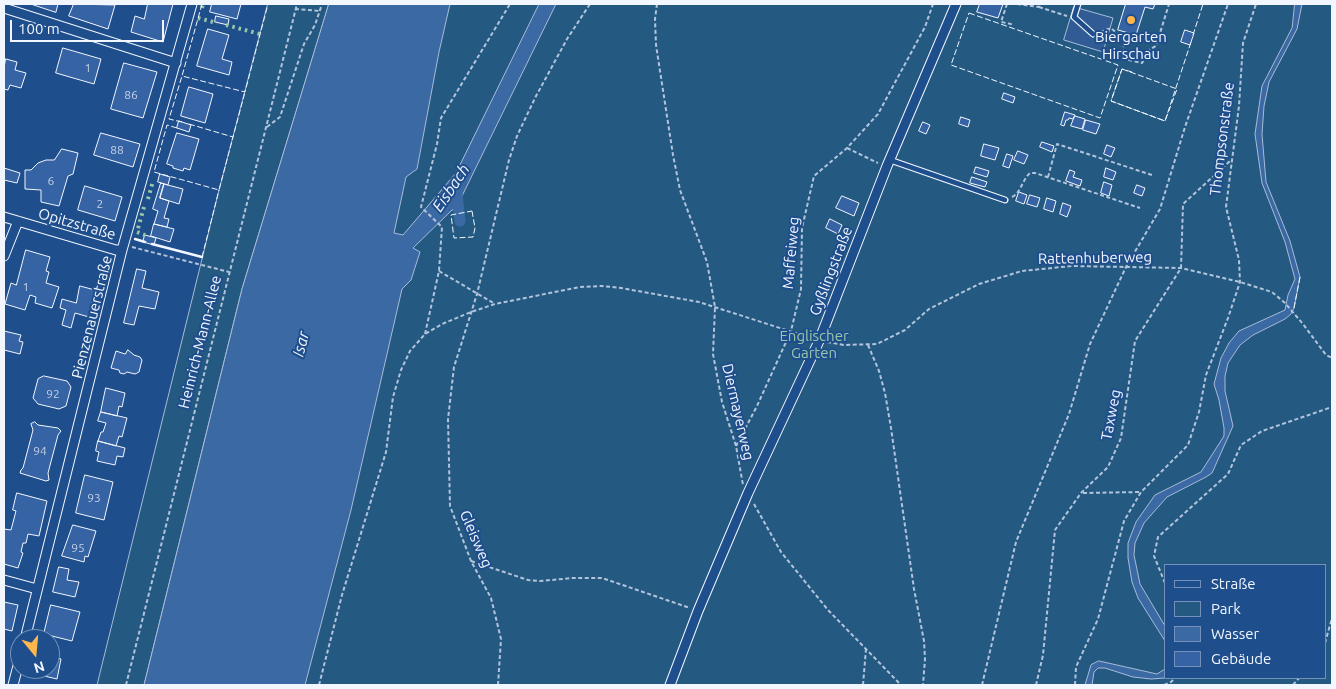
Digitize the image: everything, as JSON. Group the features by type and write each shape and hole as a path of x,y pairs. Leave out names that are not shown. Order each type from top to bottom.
{"street":[{"name":"Pienzenauerstraße","path":"27,629 122,250 192,4"},
{"name":"Gyßlingstraße","path":"670,685 698,611 748,493 819,341 889,163 956,4"},
{"path":"4,8 176,63"},
{"name":"Opitzstraße","path":"4,218 116,250 122,250"},
{"path":"4,256 18,221"},
{"path":"4,580 37,589"}],"lane":[{"path":"1078,4 1074,18 1093,34"},
{"path":"889,163 1005,200"}],"path":[{"name":"Heinrich-Mann-Allee","path":"126,685 297,4"},
{"path":"266,127 280,117 304,44 315,25 322,4"},
{"path":"425,334 439,271 442,227 421,207 437,144 441,118 510,4"},
{"name":"Gleisweg","path":"498,685 501,639 491,598 471,560 450,506 448,419 454,367 477,294 509,160 517,136 534,98 582,14 590,4"},
{"name":"Diermayerweg","path":"657,4 655,19 656,45 676,175 686,209 707,262 715,306 713,354 722,402 736,446 741,482 780,552 828,610 901,685"},
{"name":"Maffeiweg","path":"736,446 757,406 791,332 801,289 802,228 814,176 847,148 878,114 924,27 933,4"},
{"path":"1007,4 1001,22 1010,24 1010,27"},
{"path":"1017,4 1039,5 1054,13 1074,18"},
{"path":"1093,34 1111,28 1124,40 1123,51 1125,58 1142,63 1149,50 1156,46 1169,4"},
{"path":"982,685 1016,542 1070,414 1090,344 1126,268 1160,208 1185,127 1228,4"},
{"name":"Thompsonstraße","path":"1075,685 1076,667 1098,619 1124,520 1140,492 1188,445 1199,412 1206,375 1240,282 1239,260 1226,207 1230,161 1239,106 1243,44 1256,4"},
{"path":"295,9 320,11"},
{"path":"1048,177 1057,144 1152,175"},
{"path":"847,148 889,163"},
{"name":"Taxweg","path":"1036,685 1044,655 1055,530 1081,492 1108,467 1121,438 1136,341 1180,268 1183,204 1230,161"},
{"path":"1005,200 1007,196 1013,198 1017,194 1024,177 1035,172 1140,208"},
{"name":"Opitzstraße","path":"122,250 134,247 230,272"},
{"name":"Rattenhuberweg","path":"791,332 819,341 844,345 877,344 905,330 929,309 979,284 1022,271 1072,266 1180,268 1240,282 1272,292 1285,303 1326,355 1332,358"},
{"path":"439,271 495,304"},
{"path":"319,685 342,595 386,452 393,397 401,370 410,351 425,334 442,324 495,304 580,287 602,286 715,306 791,332"},
{"path":"868,345 879,372 890,420 914,589 924,641 923,685"},
{"path":"1164,581 1154,556 1158,537 1228,474 1241,445 1262,431 1332,407"},
{"path":"1081,492 1140,492"},
{"path":"471,560 528,580 602,578 698,611"},
{"path":"1326,639 1332,618"},
{"path":"863,685 866,648"}],"green space":[{"path":"268,4 329,4 242,289 144,685 97,685 219,190"},
{"name":"Englischer Garten","path":"445,4 1332,4 1332,685 295,685 389,232"}],"shaded area":[{"path":"1074,7 1113,18 1103,52 1064,40"}],"water":[{"path":"329,4 450,4 417,169 406,177 394,233 403,235 456,173 539,4 556,4 462,196 462,208 452,210 413,248 420,252 411,280 402,289 351,510 305,685 144,685 242,289"},
{"path":"1295,4 1302,4 1297,29 1269,82 1264,106 1262,134 1266,182 1290,241 1300,277 1294,308 1285,319 1253,335 1240,345 1228,363 1225,376 1225,391 1233,426 1212,473 1167,497 1144,523 1135,543 1134,555 1140,584 1164,624 1164,639 1138,598 1132,582 1128,558 1128,543 1136,522 1155,495 1201,472 1224,436 1219,400 1214,384 1221,358 1229,343 1239,331 1285,310 1288,295 1295,279 1285,242 1262,183 1255,134 1262,86 1292,28"},
{"path":"1099,661 1157,674 1164,670 1164,678 1133,677 1105,668 1098,668 1094,672 1092,685 1085,685 1091,665"}],"building":[{"path":"31,4 58,4 56,12"},
{"path":"74,4 115,5 108,29 69,16"},
{"path":"148,4 173,4 163,42 131,32 135,16 144,19"},
{"path":"212,4 241,4 237,19 210,12"},
{"path":"980,4 1003,4 998,18 977,12"},
{"name":"Biergarten Hirschau","path":"1126,4 1155,4 1153,9 1145,7 1136,35 1118,30"},
{"path":"216,16 229,19 228,25 215,22"},
{"path":"208,29 229,35 222,59 232,62 229,75 197,66"},
{"path":"1185,30 1194,33 1190,45 1181,42"},
{"path":"63,48 101,59 94,84 56,73"},
{"path":"6,59 17,62 15,70 26,73 21,88 10,85 8,90 4,89"},
{"path":"124,63 157,72 143,118 111,109"},
{"path":"189,87 213,94 205,123 181,116"},
{"path":"1004,93 1015,97 1013,103 1002,99"},
{"path":"1065,112 1075,115 1073,119 1069,118 1066,120 1064,126 1061,125"},
{"path":"1075,116 1085,119 1082,129 1071,126"},
{"path":"961,117 970,120 968,127 959,124"},
{"path":"1086,120 1100,124 1096,134 1083,130"},
{"path":"179,121 191,125 189,132 177,128"},
{"path":"923,122 930,125 926,134 919,131"},
{"path":"101,133 140,144 133,167 94,155"},
{"path":"177,133 199,139 190,170 184,168 183,171 167,164"},
{"path":"1042,142 1054,146 1052,152 1040,147"},
{"path":"984,144 999,148 995,160 981,156"},
{"path":"1107,145 1115,148 1111,157 1104,154"},
{"path":"62,149 78,153 73,174 68,176 59,206 41,202 41,190 25,189 25,170 31,170 38,163 46,160 54,160"},
{"path":"1018,151 1028,155 1024,164 1014,160"},
{"path":"1007,154 1013,156 1009,168 1003,166"},
{"path":"976,167 989,171 987,177 974,173"},
{"path":"4,168 20,173 17,183 4,180"},
{"path":"1106,168 1116,172 1113,180 1104,177"},
{"path":"1070,170 1075,172 1073,177 1082,180 1080,186 1066,181"},
{"path":"160,174 170,177 168,185 158,182"},
{"path":"972,177 987,182 985,187 970,183"},
{"path":"1104,182 1112,185 1109,196 1101,193"},
{"path":"161,183 164,184 160,198 169,201 164,218 169,219 167,227 154,224 158,211 153,209"},
{"path":"164,184 183,189 179,204 160,198"},
{"path":"1137,185 1145,188 1142,196 1134,193"},
{"path":"85,186 122,197 115,221 78,210"},
{"path":"1019,192 1027,195 1024,204 1016,201"},
{"path":"1030,195 1040,198 1037,207 1027,204"},
{"path":"842,196 859,203 854,216 836,208"},
{"path":"1047,198 1056,201 1053,212 1044,209"},
{"path":"1063,203 1071,206 1067,217 1060,214"},
{"path":"830,219 842,225 838,234 826,228"},
{"path":"154,224 174,229 170,242 151,236"},
{"path":"145,235 156,238 154,245 143,242"},
{"path":"26,250 50,257 46,271 49,272 46,283 59,287 52,308 35,303 36,297 30,295 25,310 5,304 11,283 16,285"},
{"path":"137,269 146,271 142,288 159,292 155,309 139,306 134,325 124,323"},
{"path":"80,286 95,290 89,317 75,313 71,328 62,325 66,310 60,308 62,299 76,303"},
{"path":"4,331 21,335 19,341 23,342 20,354 4,350"},
{"path":"128,350 142,360 139,372 135,374 120,373 119,370 111,368 116,351 125,354"},
{"path":"44,376 67,381 71,387 66,406 59,409 38,404 33,398 38,379"},
{"path":"106,388 125,393 122,407 119,406 117,416 101,412"},
{"path":"101,412 127,418 122,437 119,436 116,446 98,441 106,423 98,421"},
{"path":"35,422 38,425 58,428 61,431 58,435 48,473 49,480 46,481 20,473 33,430 31,424"},
{"path":"98,441 125,448 123,457 117,456 115,465 97,461 99,452 96,451"},
{"path":"85,475 113,482 104,520 76,513"},
{"path":"17,493 47,501 39,536 28,534 26,543 23,543 21,552 23,553 18,568 4,564 4,529 11,530 16,511 13,510"},
{"path":"73,525 96,531 88,557 85,556 84,562 62,556"},
{"path":"59,567 69,569 67,580 79,582 75,597 53,592"},
{"path":"4,602 18,605 12,629 10,630 4,629"},
{"path":"51,605 80,612 72,641 60,638 60,629 45,629"}],"waterway":[{"name":"Eisbach","path":"457,194 460,221"}],"hedge":[{"path":"202,8 203,4"},
{"path":"198,18 217,23"},
{"path":"226,25 260,34"},
{"path":"148,199 153,181"},
{"path":"144,207 137,232 145,235"}],"fence":[{"path":"202,4 182,76 245,92 268,4"},
{"path":"1193,35 1203,4"},
{"path":"969,13 1118,65 1100,118 951,65 969,13"},
{"path":"1132,72 1122,69 1111,101 1165,121 1191,42"},
{"path":"1122,69 1177,89 1165,121 1111,101 1122,69"},
{"path":"182,76 169,119 182,122"},
{"path":"189,124 233,137 245,92"},
{"path":"177,128 167,125 154,172 219,190 233,137"},
{"path":"202,257 219,190"},
{"path":"472,211 475,228 473,237 454,238 451,215 472,211"},
{"path":"1294,308 1300,277"}],"wall":[{"path":"135,239 145,242"},
{"path":"152,244 202,257"}],"place":[{"name":"Biergarten Hirschau","path":"1131,20"}],"water label":[{"name":"Isar","path":"301,344"}]}
